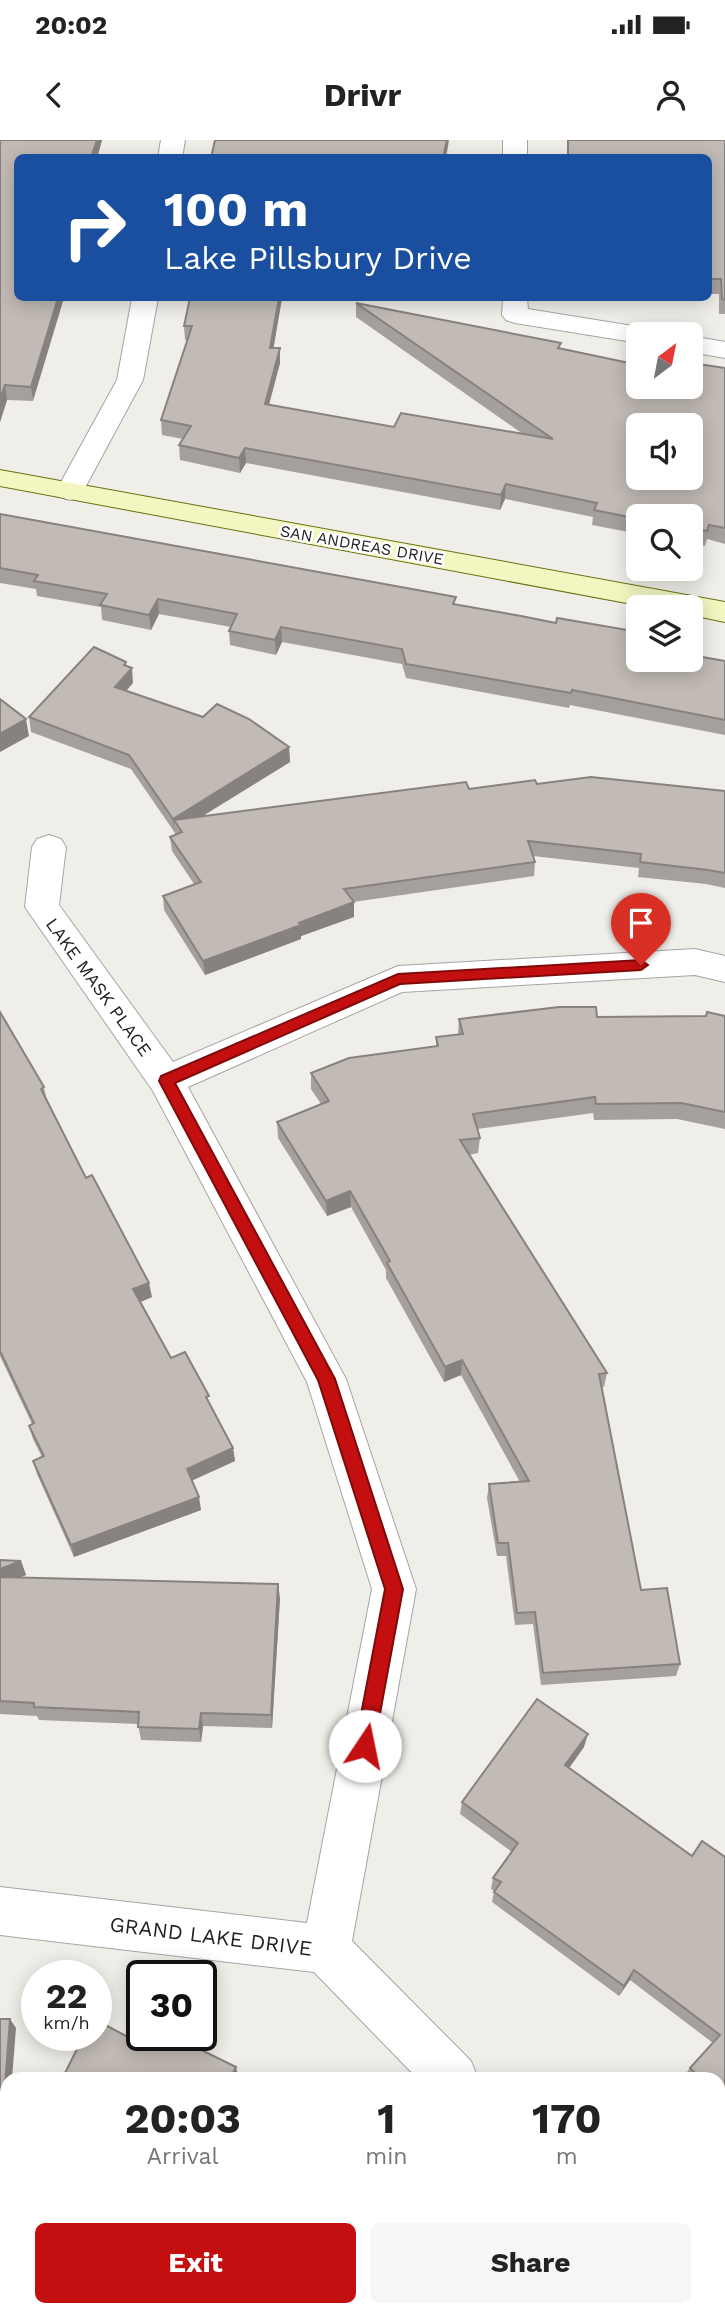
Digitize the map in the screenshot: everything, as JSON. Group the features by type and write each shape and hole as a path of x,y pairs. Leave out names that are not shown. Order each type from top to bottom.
{"street":[{"path":"70,491 130,380 144,301"},
{"path":"515,306 626,332"},
{"path":"704,346 725,350"},
{"name":"SAN ANDREAS DRIVE","path":"0,478 725,612"},
{"name":"LAKE MASK PLACE","path":"49,847 42,907 166,1081 326,1379 394,1589 326,1949"},
{"path":"166,1081 398,979 695,962 725,969"},
{"name":"GRAND LAKE DRIVE","path":"0,1911 326,1949 446,2072"}],"building":[{"path":"0,140 97,140 92,154 14,154 14,301 57,301 31,387 5,385 0,399"},
{"path":"215,140 447,140 444,154 212,154"},
{"path":"568,140 725,140 725,300 722,299 721,279 712,279 712,154 568,154"},
{"path":"189,301 278,301 270,348 280,348 265,404 394,427 401,413 553,439 356,303 561,343 558,348 626,362 626,399 704,399 704,365 725,368 725,528 709,525 707,531 703,530 703,504 626,504 626,516 594,510 597,503 506,484 501,495 245,448 239,458 179,445 191,426 161,420 192,326 184,326"},
{"path":"0,514 456,597 453,604 556,623 557,618 626,630 626,672 703,672 703,657 725,661 725,720 572,690 571,693 406,664 402,649 281,627 275,640 229,631 237,614 158,599 149,615 100,605 107,594 34,581 38,575 0,568"},
{"path":"94,647 126,662 124,665 132,668 115,687 203,717 217,704 249,719 289,747 173,819 129,755 29,717"},
{"path":"0,699 26,719 0,734"},
{"path":"591,777 725,791 725,873 640,862 641,854 528,841 535,862 344,889 354,902 299,923 301,925 203,961 163,896 201,882 170,837 182,832 174,820 466,782 469,789 535,780 537,784"},
{"path":"559,1007 596,1007 597,1017 706,1016 707,1012 725,1016 725,1112 681,1103 596,1104 595,1097 473,1114 480,1138 460,1140 607,1373 599,1374 641,1590 667,1588 680,1664 543,1673 535,1612 517,1613 508,1543 498,1543 489,1484 529,1481 462,1360 445,1367 350,1191 326,1201 277,1122 329,1101 311,1073 349,1058 438,1046 436,1037 463,1034 459,1019"},
{"path":"0,1012 44,1087 41,1089 86,1178 92,1175 149,1283 133,1289 171,1358 185,1352 233,1448 187,1469 199,1497 71,1545 33,1461 44,1456 29,1426 34,1423 0,1351"},
{"path":"0,1560 21,1561 0,1569"},
{"path":"0,1577 278,1584 271,1715 201,1713 199,1729 138,1727 139,1712 34,1707 34,1703 0,1701"},
{"path":"537,1699 588,1734 565,1765 692,1856 702,1841 725,1857 725,2072 694,2072 690,2068 720,2035 634,1970 624,1986 494,1892 501,1882 493,1878 518,1843 462,1802"},
{"path":"0,2019 10,2019 6,2072 0,2072"},
{"path":"112,2028 126,2036 126,2051 204,2051 236,2067 234,2072 66,2072 76,2051 112,2051"}],"route":[{"path":"365,1746 394,1589 326,1379 166,1081 398,979 641,965"}]}
